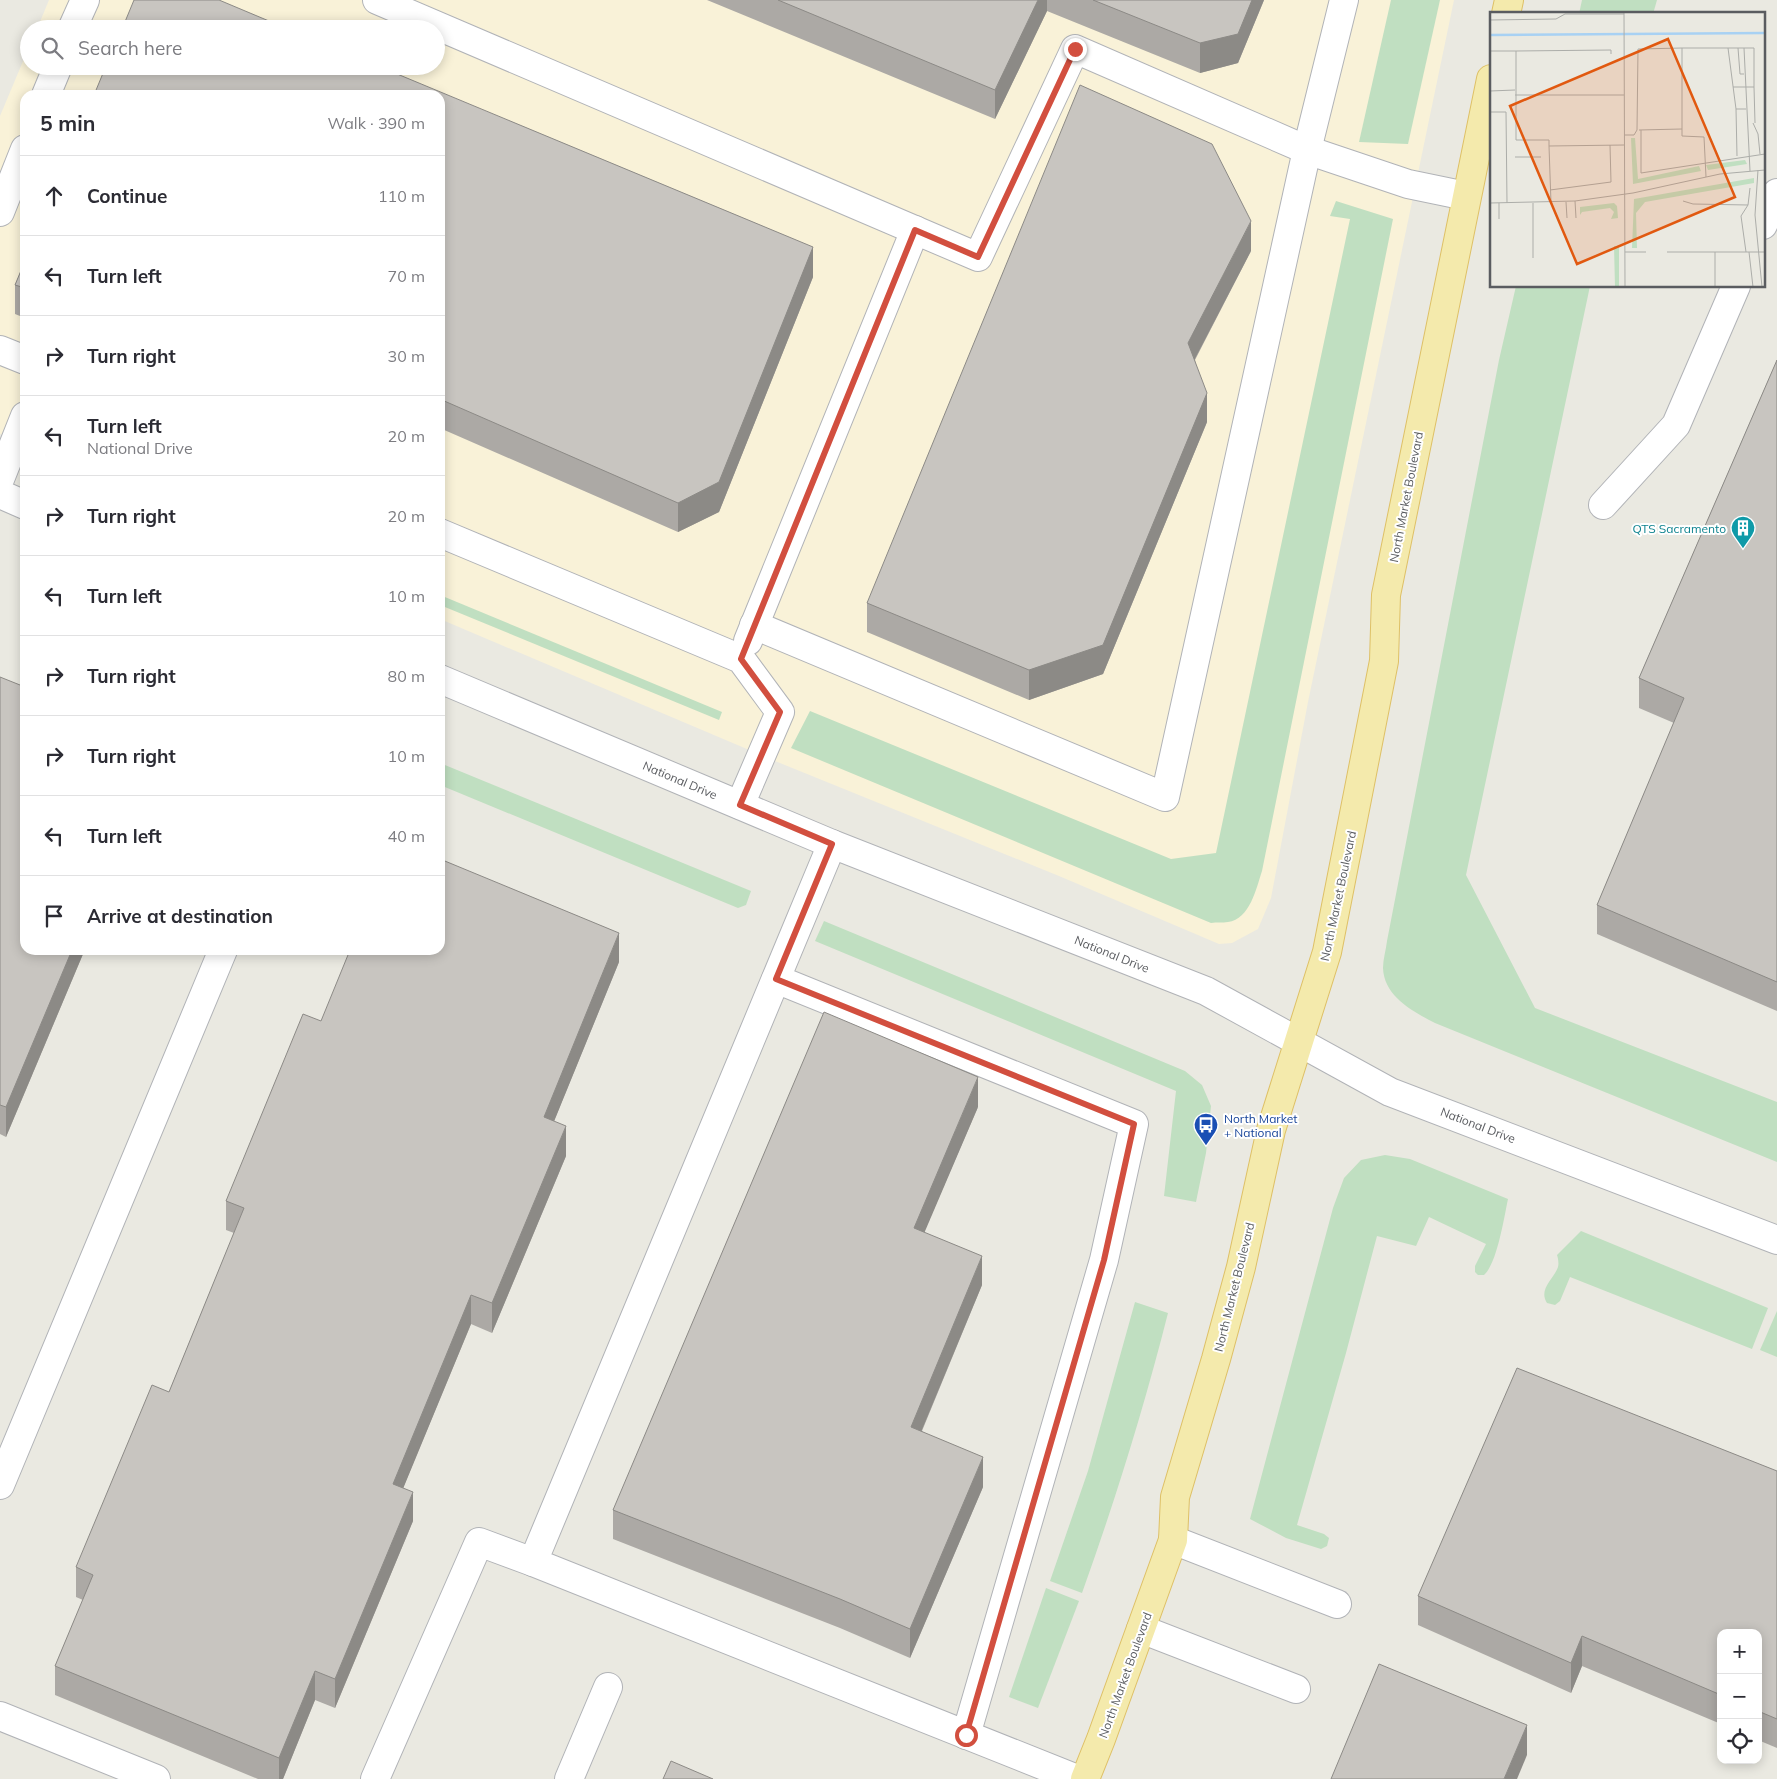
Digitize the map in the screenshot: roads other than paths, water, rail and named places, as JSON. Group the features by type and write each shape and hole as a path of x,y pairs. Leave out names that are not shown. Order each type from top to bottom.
{"main road":[{"name":"North Market Boulevard","path":"1085,1779 1102,1739 1173,1540 1175,1497 1241,1267 1271,1130 1329,943 1384,661 1386,595 1490,84"}],"street":[{"path":"76,20 85,0"},
{"path":"377,0 424,20"},
{"path":"754,625 1165,797 1307,150 1344,0"},
{"path":"445,29 978,257 1075,49 1307,150 1408,184 1466,196"},
{"path":"48,90 54,75"},
{"path":"0,212 20,162"},
{"path":"1764,223 1777,193"},
{"path":"741,659 915,230"},
{"path":"1604,505 1676,425 1735,288"},
{"path":"0,350 20,358"},
{"path":"0,479 20,429"},
{"path":"0,494 20,503"},
{"path":"445,535 741,659 780,712 740,805"},
{"name":"National Drive","path":"445,681 832,844 1206,991 1390,1092 1777,1240"},
{"path":"533,1562 832,844"},
{"path":"0,1485 221,955"},
{"path":"776,979 1134,1124 1104,1260 966,1735"},
{"path":"1173,1540 1337,1604"},
{"path":"375,1779 479,1542 1077,1779"},
{"path":"1141,1629 1296,1689"},
{"path":"569,1779 608,1688"},
{"path":"0,1716 156,1779"}],"place":[{"name":"QTS Sacramento","path":"1743,549"},
{"name":"North Market + National","path":"1206,1146"}]}
